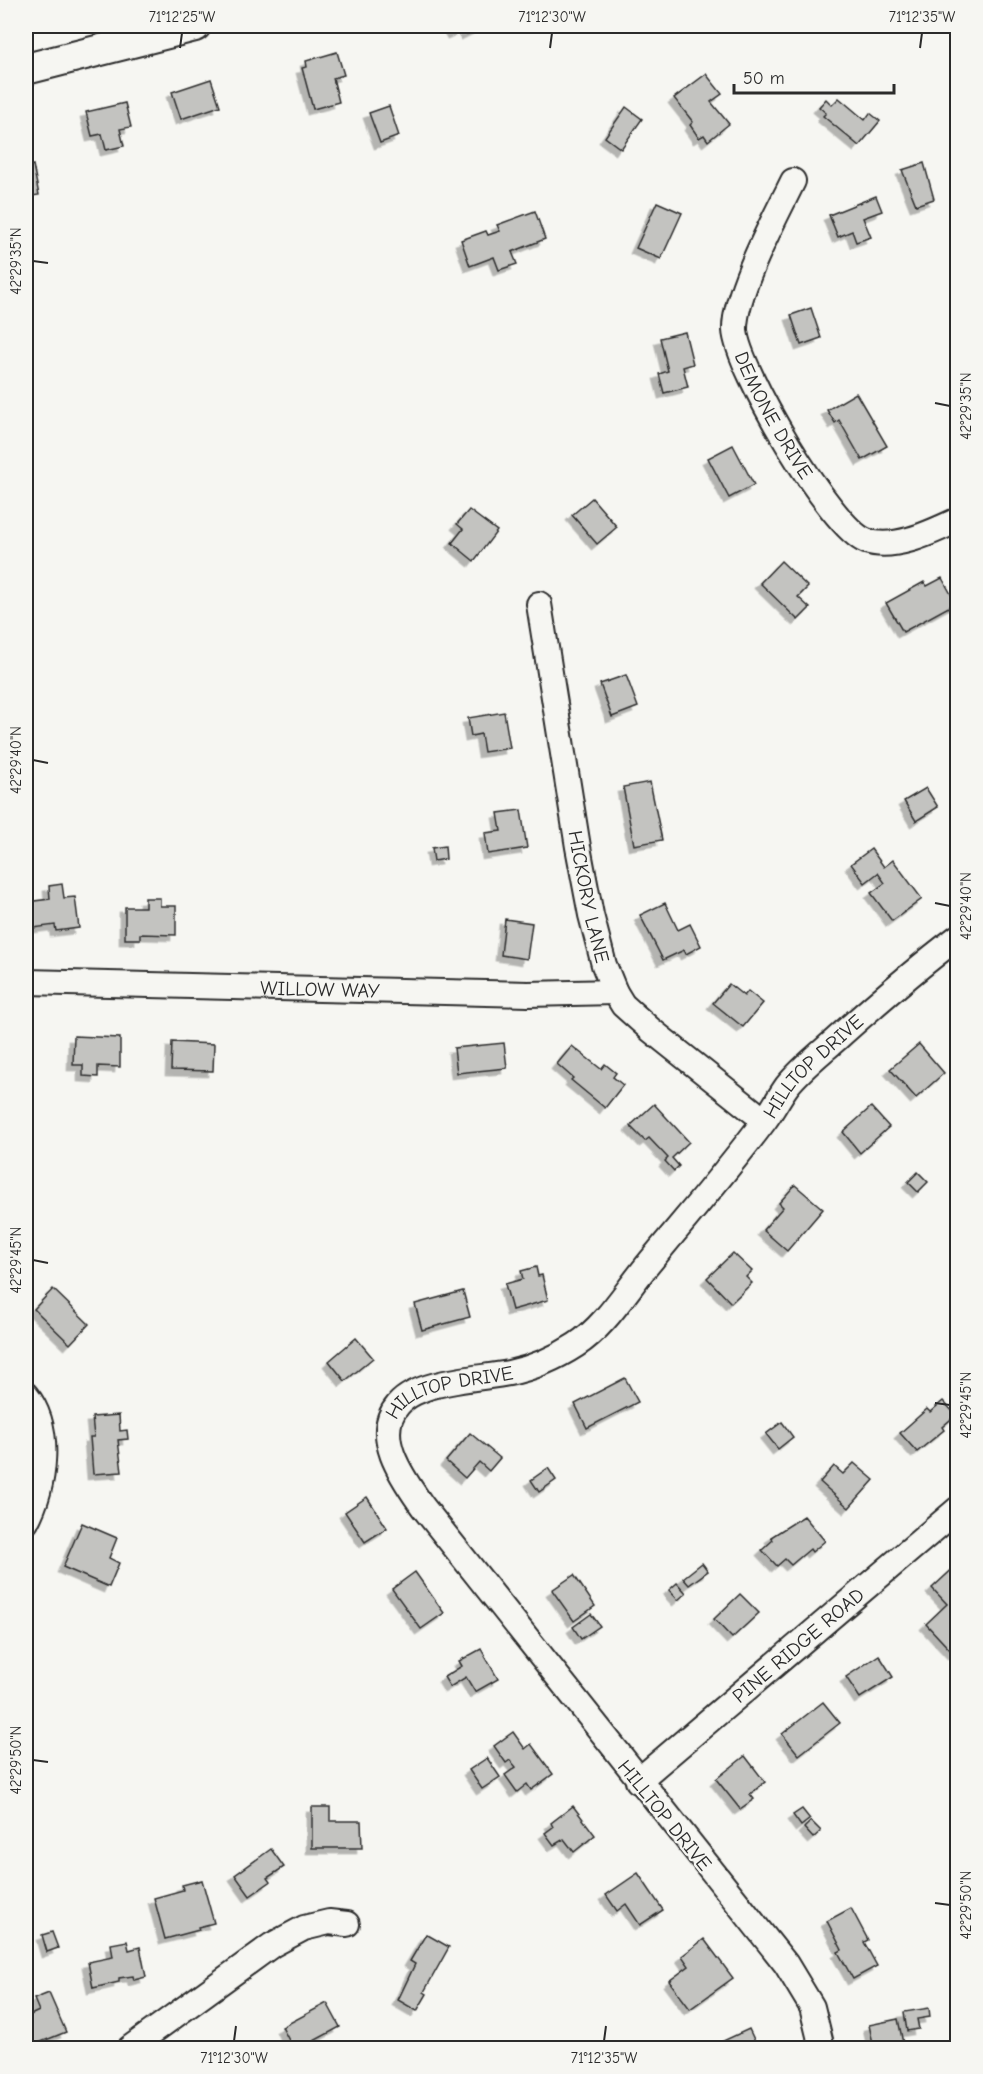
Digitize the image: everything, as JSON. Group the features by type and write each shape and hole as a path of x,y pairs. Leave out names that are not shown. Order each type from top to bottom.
{"street":[{"path":"26,69 195,26"},
{"name":"DEMONE DRIVE","path":"793,181 764,241 736,316 735,331 743,359 773,419 828,506 854,533 865,540 898,542 957,520"},
{"name":"HICKORY LANE","path":"539,604 579,856 604,965 615,992 623,1005 651,1030 764,1120"},
{"name":"HILLTOP DRIVE","path":"822,2049 812,2007 797,1981 423,1508 401,1474 392,1453 389,1436 391,1418 398,1405 411,1395 442,1384 511,1372 560,1355 579,1344 601,1323 764,1120 789,1084 910,973 957,937"},
{"name":"WILLOW WAY","path":"26,982 528,994 615,992"},
{"path":"26,1395 39,1425 43,1455 40,1489 26,1522"},
{"name":"PINE RIDGE ROAD","path":"638,1781 957,1509"},
{"path":"130,2049 272,1945 312,1926 328,1922 347,1924"}],"building":[{"path":"449,26 477,26 479,28 467,34 464,28 453,33"},
{"path":"337,52 344,75 333,78 339,102 313,109 302,68 307,67 306,61"},
{"path":"706,74 722,94 711,102 729,124 708,141 704,135 699,138 690,125 693,122 674,98"},
{"path":"211,79 220,106 181,119 172,92"},
{"path":"839,98 865,120 870,113 880,121 859,146 823,116 826,113 819,107 826,99 832,105"},
{"path":"125,103 131,127 120,129 124,146 106,150 102,134 92,136 86,112"},
{"path":"389,106 399,136 380,143 369,113"},
{"path":"626,107 642,119 621,149 605,137"},
{"path":"924,163 934,199 916,205 902,170"},
{"path":"33,165 39,195 26,197 26,167"},
{"path":"876,196 882,211 863,218 871,237 856,242 852,231 838,237 829,215"},
{"path":"657,202 682,213 661,259 636,248"},
{"path":"535,211 545,239 512,252 517,264 499,270 494,257 470,266 461,240 486,231 488,235 500,231 497,225"},
{"path":"811,308 821,338 801,345 791,315"},
{"path":"685,332 693,364 683,367 688,387 664,393 659,374 668,371 660,338"},
{"path":"856,393 887,446 862,460 839,420 835,423 827,410"},
{"path":"733,445 754,485 729,498 708,458"},
{"path":"592,498 617,527 597,544 572,515"},
{"path":"469,510 497,531 474,561 452,543 463,529 457,524"},
{"path":"781,561 808,587 798,597 810,608 798,620 760,583"},
{"path":"942,578 956,603 903,632 886,603 924,582 927,586"},
{"path":"626,675 638,707 612,717 600,684"},
{"path":"504,712 510,748 484,752 481,734 471,736 468,718"},
{"path":"650,782 662,840 634,845 623,787"},
{"path":"926,788 938,807 916,821 904,801"},
{"path":"521,810 527,848 488,854 485,833 501,831 498,813"},
{"path":"445,846 446,859 434,861 432,848"},
{"path":"871,849 884,867 893,860 922,899 892,921 871,893 885,883 878,873 865,883 851,864"},
{"path":"62,884 64,898 75,897 79,928 56,931 55,925 26,929 26,902 50,899 49,886"},
{"path":"145,898 160,898 160,906 176,906 176,935 140,934 140,939 125,939 125,907 145,907"},
{"path":"665,903 678,930 690,924 701,946 686,954 684,950 663,960 640,915"},
{"path":"505,919 532,923 527,959 501,955"},
{"path":"729,984 744,996 748,991 763,1003 743,1027 713,1003"},
{"path":"74,1036 120,1038 120,1067 98,1066 98,1077 83,1076 83,1065 73,1065"},
{"path":"172,1042 214,1044 213,1071 171,1070"},
{"path":"504,1043 507,1068 457,1073 454,1048"},
{"path":"919,1044 944,1073 916,1098 890,1069"},
{"path":"572,1046 601,1069 605,1064 616,1073 613,1077 623,1085 605,1108 571,1080 573,1078 557,1064"},
{"path":"654,1104 689,1142 672,1158 679,1166 674,1171 665,1161 668,1158 649,1138 645,1141 630,1126"},
{"path":"871,1107 889,1127 860,1153 843,1132"},
{"path":"918,1172 928,1182 918,1192 908,1182"},
{"path":"795,1185 823,1209 787,1251 763,1230 783,1207 779,1203"},
{"path":"733,1253 752,1271 746,1277 752,1283 731,1303 707,1278"},
{"path":"536,1267 538,1276 542,1275 548,1300 512,1310 505,1284 523,1279 521,1271"},
{"path":"53,1289 89,1324 70,1344 34,1309"},
{"path":"463,1291 470,1317 422,1330 415,1304"},
{"path":"356,1338 373,1358 345,1381 329,1361"},
{"path":"625,1378 638,1402 587,1428 575,1404"},
{"path":"943,1401 956,1415 942,1427 944,1430 917,1452 900,1433 927,1409 930,1412"},
{"path":"119,1415 120,1431 127,1430 128,1439 118,1440 122,1472 93,1474 90,1437 94,1437 92,1417"},
{"path":"782,1422 793,1437 778,1449 766,1434"},
{"path":"470,1433 500,1458 489,1471 479,1462 465,1478 446,1461"},
{"path":"854,1463 874,1480 849,1508 820,1482 834,1466 843,1474"},
{"path":"548,1468 556,1480 539,1492 531,1480"},
{"path":"367,1497 387,1528 365,1542 345,1512"},
{"path":"804,1516 825,1541 812,1552 810,1549 791,1565 785,1559 777,1566 762,1550 773,1540 771,1537"},
{"path":"82,1523 117,1538 109,1558 119,1563 109,1587 63,1567"},
{"path":"702,1563 708,1571 689,1585 683,1578"},
{"path":"958,1564 958,1650 953,1653 926,1624 947,1604 932,1588"},
{"path":"415,1572 444,1613 421,1629 392,1589"},
{"path":"574,1575 595,1606 574,1621 552,1590"},
{"path":"677,1583 686,1593 678,1600 669,1590"},
{"path":"740,1594 759,1613 732,1638 714,1619"},
{"path":"591,1614 600,1626 581,1639 573,1627"},
{"path":"481,1649 498,1679 475,1692 466,1677 450,1687 444,1677 462,1666 459,1661"},
{"path":"879,1655 893,1677 860,1698 846,1677"},
{"path":"823,1702 840,1723 799,1755 782,1734"},
{"path":"513,1732 525,1749 531,1744 553,1774 531,1790 527,1784 517,1792 505,1775 516,1767 510,1760 506,1763 494,1746"},
{"path":"745,1756 765,1782 750,1794 754,1799 740,1809 716,1779"},
{"path":"487,1758 500,1777 482,1789 469,1770"},
{"path":"573,1806 595,1835 574,1852 564,1839 554,1845 545,1833 553,1827 551,1823"},
{"path":"312,1807 330,1807 330,1821 361,1821 362,1848 312,1848"},
{"path":"802,1809 810,1819 801,1826 793,1815"},
{"path":"811,1821 821,1831 813,1838 804,1828"},
{"path":"271,1849 284,1867 267,1878 270,1882 250,1896 235,1875"},
{"path":"638,1873 663,1910 640,1925 626,1904 617,1911 606,1895"},
{"path":"202,1880 214,1923 198,1927 199,1930 165,1939 154,1898 183,1890 182,1885"},
{"path":"851,1908 868,1940 864,1942 877,1966 853,1979 838,1952 842,1950 827,1921"},
{"path":"52,1932 58,1948 47,1952 42,1935"},
{"path":"426,1934 449,1947 424,1992 427,1994 417,2011 398,2000 415,1964 410,1961"},
{"path":"704,1939 733,1978 690,2009 669,1981 689,1966 682,1956"},
{"path":"127,1941 129,1950 140,1947 146,1977 134,1980 133,1976 119,1978 119,1982 93,1988 88,1962 113,1957 111,1944"},
{"path":"49,1993 66,2032 26,2048 26,2017 39,2011 34,1999"},
{"path":"327,2003 340,2027 310,2043 313,2048 293,2048 282,2027"},
{"path":"929,2008 930,2017 917,2019 919,2029 907,2031 904,2012"},
{"path":"898,2019 904,2048 874,2048 869,2025"},
{"path":"749,2029 758,2048 727,2048 723,2041"}]}
